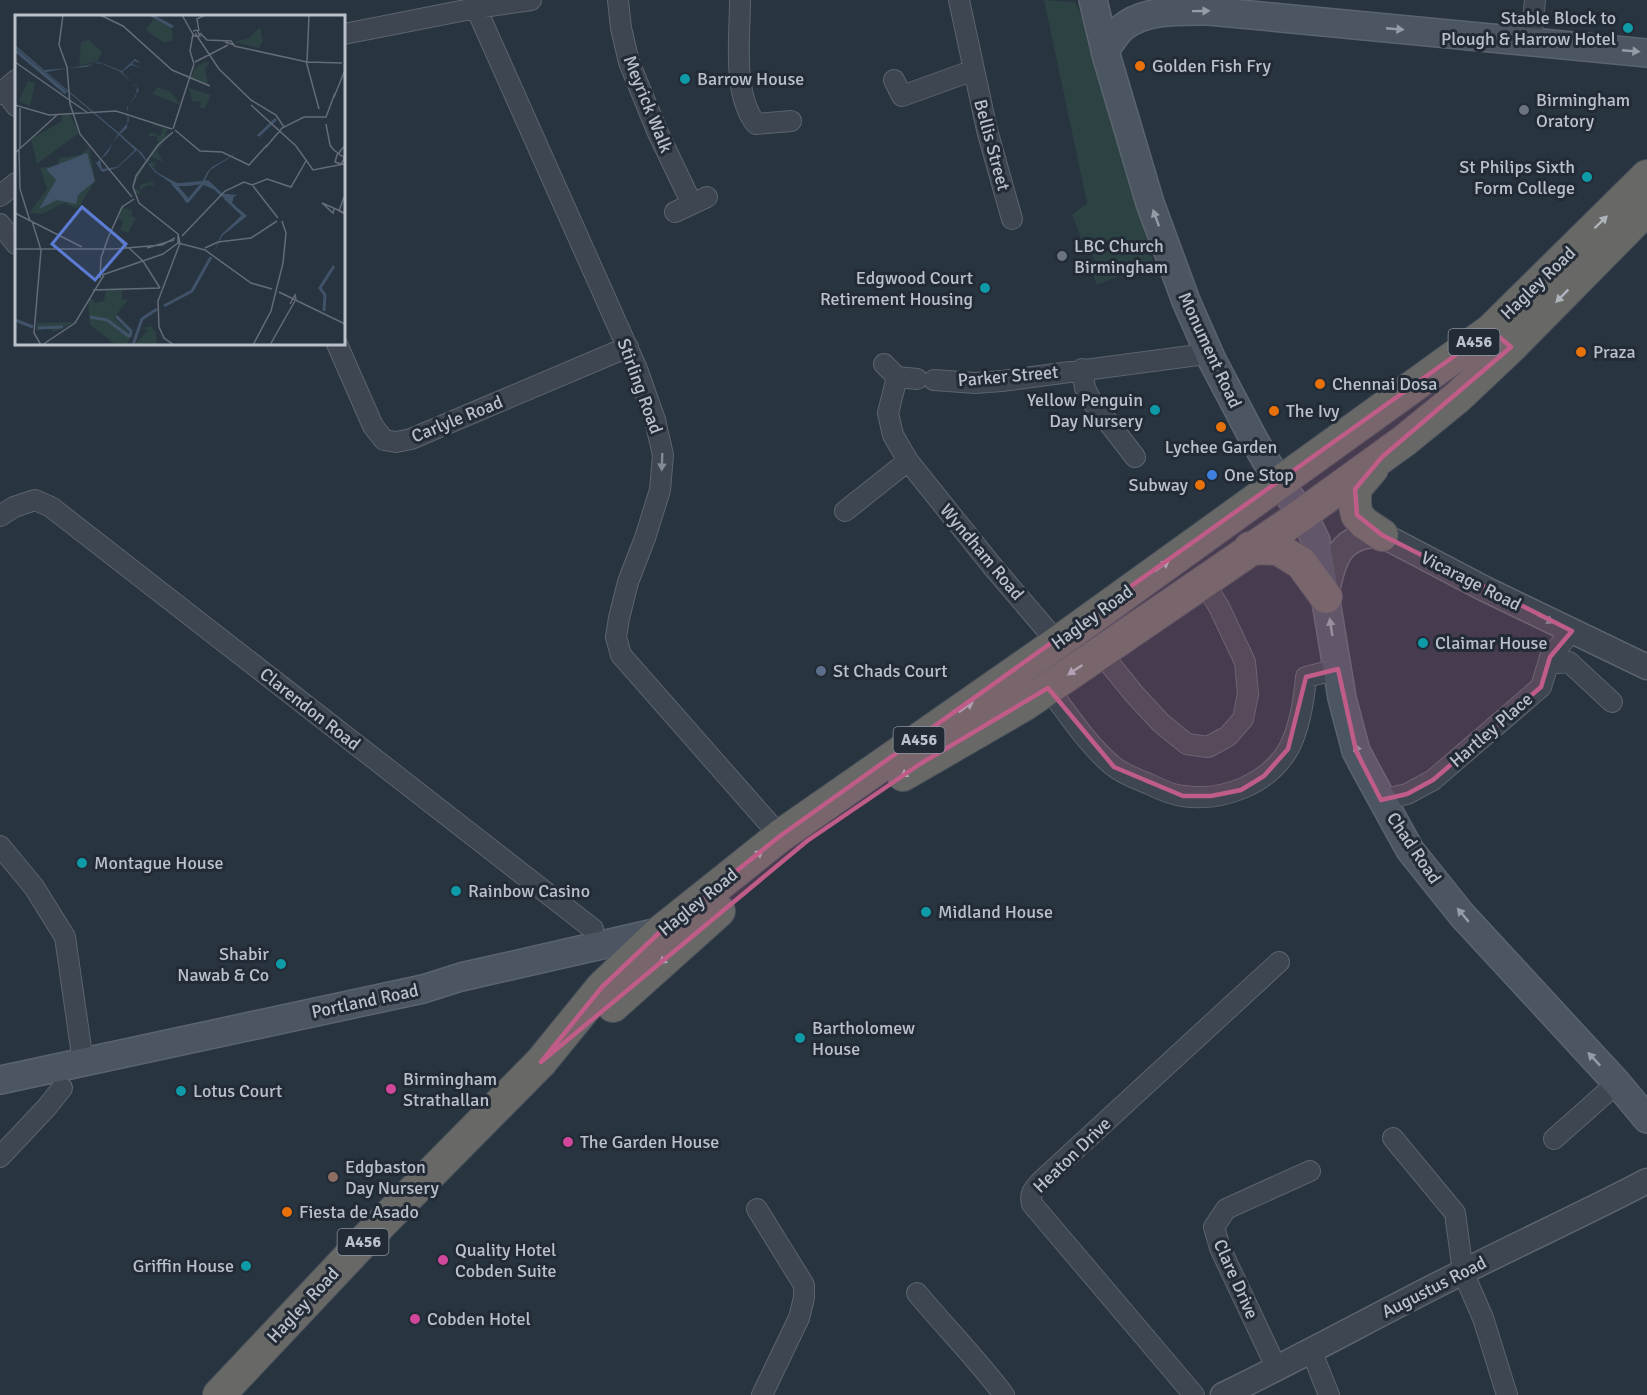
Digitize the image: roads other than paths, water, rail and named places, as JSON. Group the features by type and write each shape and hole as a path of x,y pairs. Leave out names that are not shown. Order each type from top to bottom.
{"highway":[{"name":"Hagley Road","path":"541,1062 614,1005 726,905 807,841 876,792 1048,688 1101,652 1250,548 1303,514 1382,457 1458,397 1501,338 1647,176"},
{"name":"Hagley Road","path":"219,1395 363,1242 541,1062 602,987 661,932 780,836 1279,483 1501,338 1647,209"},
{"path":"1279,483 1327,470 1384,432 1420,427"},
{"path":"1382,457 1355,489 1357,515 1364,523 1382,535"},
{"path":"1250,548 1278,549 1301,563 1326,597"},
{"path":"1060,640 1092,641 1101,652"}],"main road":[{"name":"Monument Road","path":"1093,0 1105,51 1150,203 1186,301 1212,360 1253,438 1279,483 1303,514"},
{"path":"1103,0 1110,6 1143,17"},
{"path":"1105,51 1122,28 1143,17 1176,12 1286,9 1531,43 1647,53"},
{"name":"Chad Road","path":"1303,514 1316,541 1342,698 1356,751 1381,800 1410,850 1462,915 1617,1083 1647,1119"},
{"name":"Portland Road","path":"0,1080 423,989 500,968 661,932 726,905"}],"street":[{"path":"345,34 476,8 531,0"},
{"name":"Meyrick Walk","path":"618,0 621,28 629,62 658,133 692,204"},
{"path":"740,0 740,70 743,100 750,117 756,124 791,121"},
{"name":"Bellis Street","path":"960,0 987,130 1012,219"},
{"path":"1531,43 1535,0"},
{"name":"Stirling Road","path":"476,8 628,347 655,420 663,455 660,490 628,582 616,637 621,655 780,836"},
{"path":"894,80 902,96 974,70"},
{"path":"7,88 15,104"},
{"path":"0,196 15,184"},
{"path":"0,224 15,243"},
{"name":"Carlyle Road","path":"337,345 373,426 384,440 396,442 411,440 628,347"},
{"name":"Parker Street","path":"908,375 975,383 1198,355 1209,350"},
{"name":"Parker Street","path":"1082,369 1085,388 1091,400 1135,457"},
{"name":"Wyndham Road","path":"908,375 888,413 893,435 908,461 1060,640"},
{"path":"845,511 908,461"},
{"name":"Clarendon Road","path":"0,516 22,503 35,500 51,507 593,929"},
{"path":"1326,597 1331,567 1341,550 1364,534 1382,535"},
{"name":"Vicarage Road","path":"1382,535 1485,590 1647,667"},
{"path":"1101,652 1161,723 1187,744 1208,747 1228,736 1244,720 1248,694 1245,662 1219,607 1203,581"},
{"name":"Hartley Place","path":"1381,800 1407,794 1433,780 1541,687 1550,657 1572,631"},
{"path":"1548,664 1569,662 1612,702"},
{"path":"1048,688 1114,767 1156,788 1183,796 1211,796 1241,790 1264,776 1288,748 1300,715 1306,677 1338,669"},
{"path":"0,846 34,887 65,937 83,1062"},
{"name":"Heaton Drive","path":"1194,1395 1032,1204 1030,1197 1041,1181 1279,962"},
{"path":"1554,1139 1617,1083"},
{"path":"0,1157 62,1088"},
{"path":"1393,1138 1455,1213 1463,1272 1483,1318 1507,1395"},
{"name":"Clare Drive","path":"1277,1369 1220,1248 1214,1227 1226,1209 1310,1171"},
{"name":"Augustus Road","path":"1223,1395 1647,1181"},
{"path":"757,1209 804,1285 804,1298 799,1318 762,1395"},
{"path":"917,1293 982,1366 1004,1395"},
{"path":"1311,1350 1329,1395"}],"place":[{"name":"Stable Block to Plough & Harrow Hotel","path":"1628,28"},
{"name":"Golden Fish Fry","path":"1140,66"},
{"name":"Barrow House","path":"685,79"},
{"name":"Birmingham Oratory","path":"1524,110"},
{"name":"St Philips Sixth Form College","path":"1587,177"},
{"name":"LBC Church Birmingham","path":"1062,256"},
{"name":"Edgwood Court Retirement Housing","path":"985,288"},
{"name":"Praza","path":"1581,352"},
{"name":"Chennai Dosa","path":"1320,384"},
{"name":"Yellow Penguin Day Nursery","path":"1155,410"},
{"name":"The Ivy","path":"1274,411"},
{"name":"Lychee Garden","path":"1221,427"},
{"name":"One Stop","path":"1212,475"},
{"name":"Subway","path":"1200,485"},
{"name":"Claimar House","path":"1423,643"},
{"name":"St Chads Court","path":"821,671"},
{"name":"Montague House","path":"82,863"},
{"name":"Rainbow Casino","path":"456,891"},
{"name":"Midland House","path":"926,912"},
{"name":"Shabir Nawab & Co","path":"281,964"},
{"name":"Bartholomew House","path":"800,1038"},
{"name":"Birmingham Strathallan","path":"391,1089"},
{"name":"Lotus Court","path":"181,1091"},
{"name":"The Garden House","path":"568,1142"},
{"name":"Edgbaston Day Nursery","path":"333,1177"},
{"name":"Fiesta de Asado","path":"287,1212"},
{"name":"Quality Hotel Cobden Suite","path":"443,1260"},
{"name":"Griffin House","path":"246,1266"},
{"name":"Cobden Hotel","path":"415,1319"}]}
